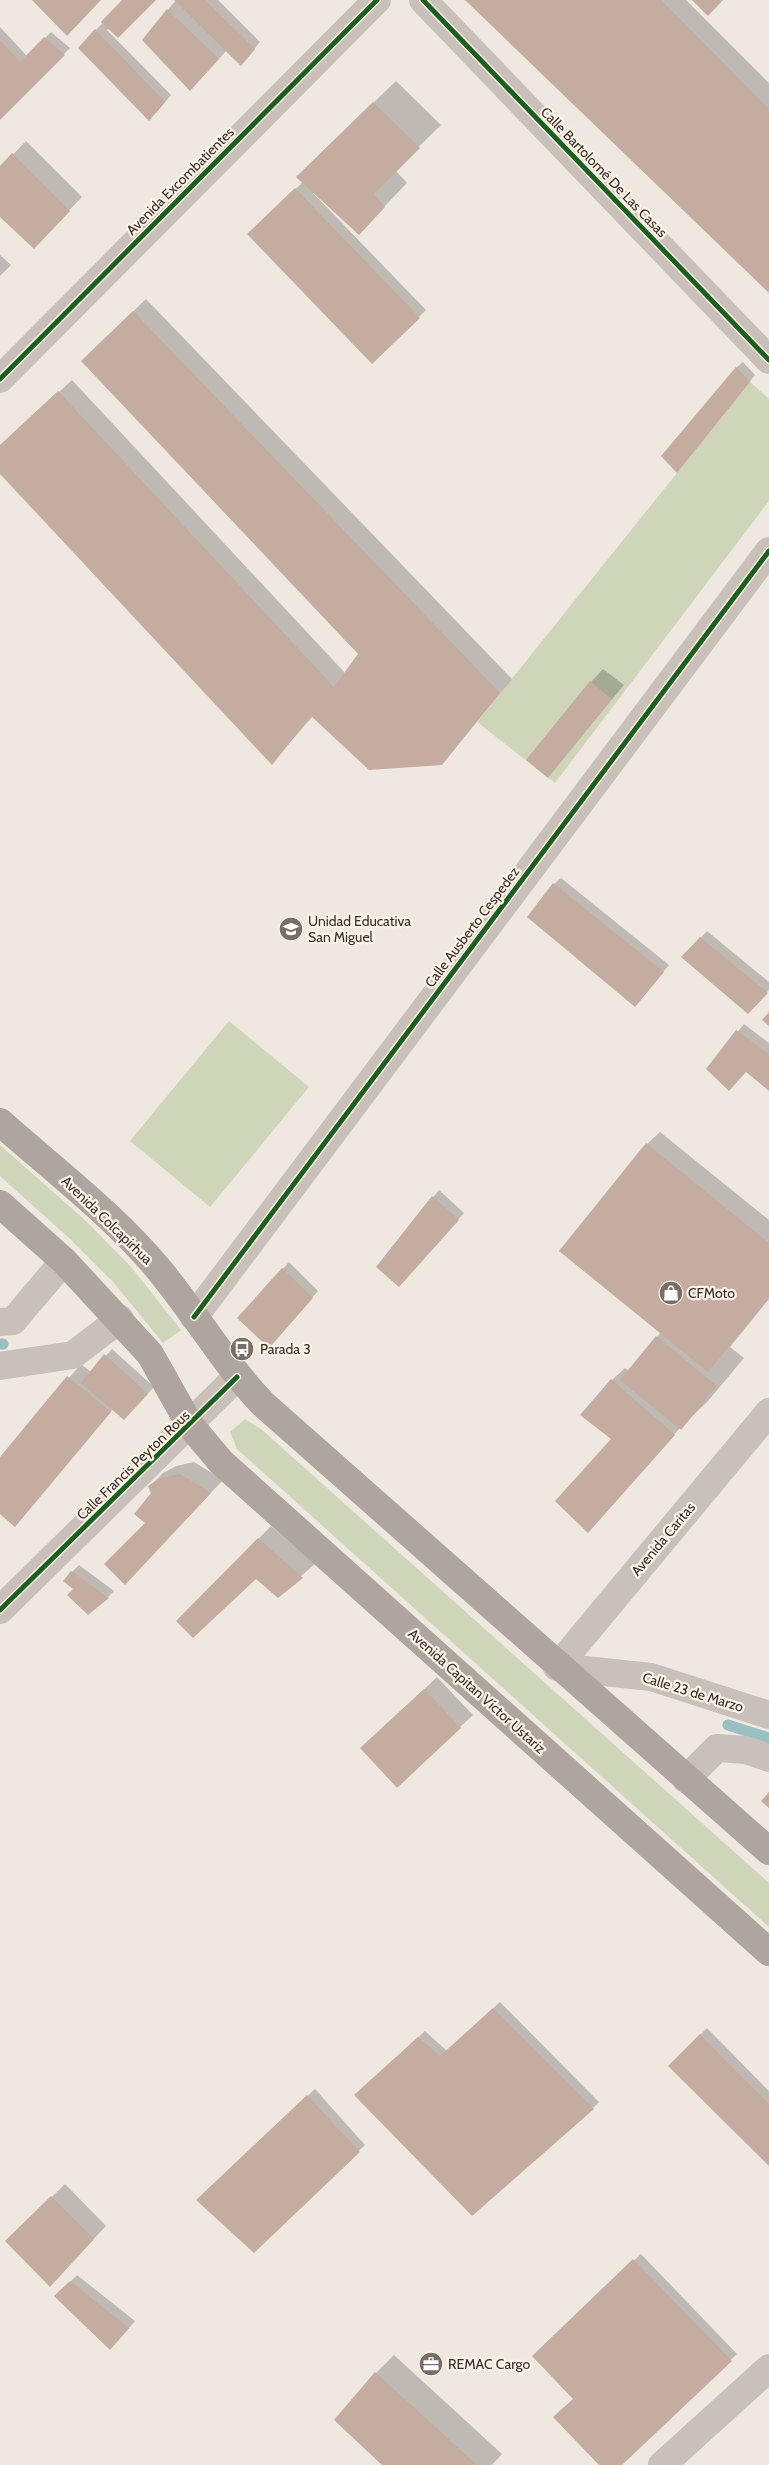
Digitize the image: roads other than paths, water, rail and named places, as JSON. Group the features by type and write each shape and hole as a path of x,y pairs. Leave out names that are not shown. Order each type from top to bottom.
{"main road":[{"name":"Avenida Colcapirhua","path":"0,1122 125,1234 160,1272 237,1377"},
{"path":"0,1204 64,1261 120,1319 157,1364 190,1425"},
{"path":"237,1377 262,1404 769,1851"},
{"name":"Avenida Capitan Víctor Ustariz","path":"190,1425 221,1462 769,1952"}],"street":[{"name":"Avenida Excombatientes","path":"0,379 377,0"},
{"name":"Calle Bartolomé De Las Casas","path":"422,0 769,360"},
{"name":"Calle Ausberto Cespedez","path":"194,1317 769,551"},
{"path":"0,1322 13,1321 64,1261"},
{"path":"0,1366 73,1355 120,1319"},
{"name":"Calle Francis Peyton Rous","path":"0,1610 237,1377"},
{"name":"Avenida Caritas","path":"557,1666 769,1412"},
{"name":"Calle 23 de Marzo","path":"557,1666 651,1677 769,1715"},
{"path":"686,1778 717,1748 746,1750 769,1758"},
{"path":"662,2465 769,2368"}],"waterway":[{"path":"728,1725 769,1738"}],"place":[{"name":"Unidad Educativa San Miguel","path":"291,929"},
{"name":"CFMoto","path":"671,1293"},
{"name":"Parada 3","path":"242,1349"},
{"name":"REMAC Cargo","path":"431,2364"}]}
